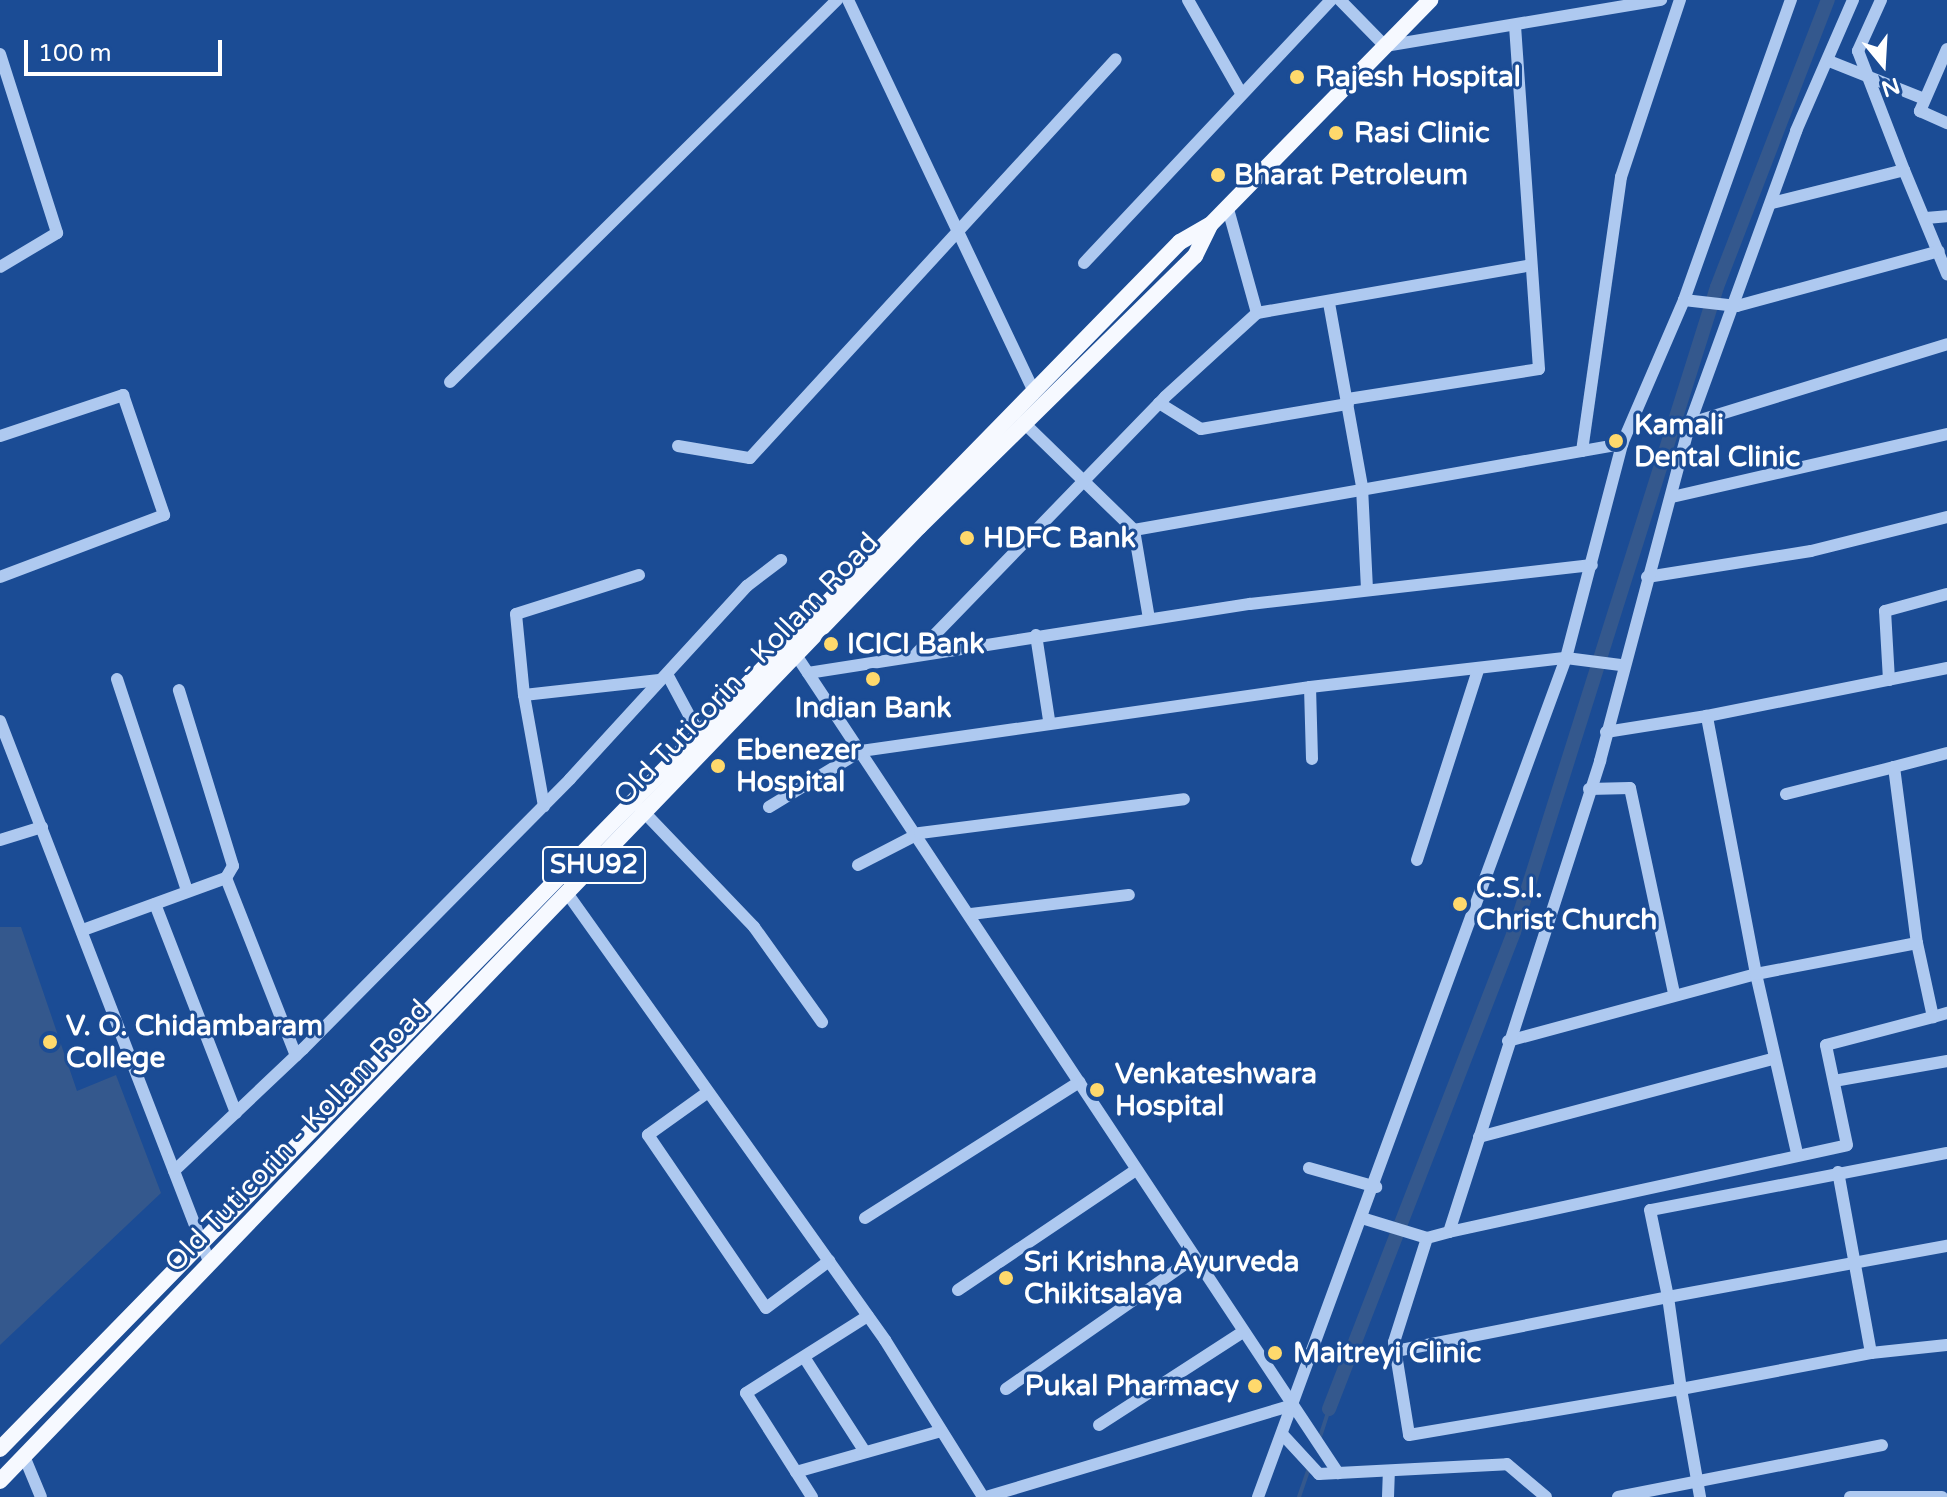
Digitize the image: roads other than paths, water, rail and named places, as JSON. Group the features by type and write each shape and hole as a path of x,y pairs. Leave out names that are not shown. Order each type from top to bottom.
{"main road":[{"name":"Old Tuticorin - Kollam Road","path":"0,1481 567,893 638,807 798,658 1023,422 1195,256 1210,225 1430,0"},
{"path":"0,1449 200,1244 638,807 697,730 1180,242 1210,225"}],"street":[{"path":"450,382 837,0"},
{"path":"848,0 1034,391"},
{"path":"1188,0 1241,93"},
{"path":"1084,263 1331,0"},
{"path":"1340,0 1385,46 1515,27 1661,0"},
{"path":"1582,451 1621,177 1680,0"},
{"path":"1258,1497 1283,1435 1289,1406 1365,1219 1566,658 1622,444 1684,300 1791,0"},
{"path":"1449,1232 1606,732 1621,665 1672,497 1690,423 1737,306 1772,203 1853,0"},
{"path":"1881,0 1858,51 1862,71 1947,274"},
{"path":"1159,403 1201,429 1539,369 1515,27"},
{"path":"1947,49 1922,98 1926,119 1947,123"},
{"path":"0,54 57,233 0,267"},
{"path":"678,446 750,458 959,236 1116,59"},
{"path":"1829,61 1862,71 1922,98"},
{"path":"1772,203 1904,170"},
{"path":"1228,209 1257,313"},
{"path":"1926,218 1947,216"},
{"path":"1684,300 1718,308 1737,306 1939,251"},
{"path":"917,653 1159,403 1257,313 1329,303 1531,265"},
{"path":"1329,303 1362,487 1367,590"},
{"path":"1690,423 1707,412 1947,344"},
{"path":"0,436 123,395 164,515 0,577"},
{"path":"1023,422 1134,530 1149,619"},
{"path":"1672,497 1947,434"},
{"path":"1134,530 1362,487 1622,444"},
{"path":"1647,577 1826,548 1947,517"},
{"path":"174,1171 296,1056 544,806 663,677 781,560"},
{"path":"808,673 917,653 1149,619 1367,590 1592,565"},
{"path":"544,806 524,695 516,614 639,575"},
{"path":"1889,680 1885,611 1947,594"},
{"path":"1036,635 1049,720"},
{"path":"798,658 920,833 1289,1406 1338,1473"},
{"path":"769,807 861,751 1049,720 1566,658 1621,665"},
{"path":"1606,732 1707,716 1947,668"},
{"path":"1417,860 1478,670"},
{"path":"663,677 697,730"},
{"path":"524,695 663,677"},
{"path":"117,679 187,891"},
{"path":"1310,687 1312,759"},
{"path":"83,930 226,878 233,866 179,690"},
{"path":"1707,716 1773,1059 1797,1153"},
{"path":"0,721 210,1264"},
{"path":"1786,794 1947,753"},
{"path":"1894,767 1917,943 1933,1017"},
{"path":"1589,789 1630,788 1674,994"},
{"path":"858,865 920,833 1184,799"},
{"path":"638,807 754,927 822,1022"},
{"path":"0,840 42,827"},
{"path":"226,878 296,1056"},
{"path":"567,893 868,1316 984,1497 1289,1406"},
{"path":"971,914 1129,895"},
{"path":"155,904 236,1113"},
{"path":"1508,1041 1756,974 1917,943"},
{"path":"1365,1219 1427,1238 1797,1153 1847,1145 1826,1045 1947,1013"},
{"path":"1479,1137 1773,1059"},
{"path":"1834,1081 1947,1061"},
{"path":"865,1218 1079,1082"},
{"path":"708,1092 648,1135 766,1308 829,1261"},
{"path":"1650,1210 1947,1153"},
{"path":"1309,1168 1376,1187"},
{"path":"958,1290 1136,1170"},
{"path":"1838,1172 1857,1262 1871,1353"},
{"path":"1644,1187 1668,1297 1700,1497"},
{"path":"1427,1238 1397,1323 1396,1351 1409,1435 1871,1353 1947,1345"},
{"path":"1396,1351 1947,1246"},
{"path":"1006,1389 1194,1258"},
{"path":"812,1497 746,1393 868,1316"},
{"path":"1099,1425 1243,1332"},
{"path":"804,1357 865,1452"},
{"path":"796,1472 941,1431"},
{"path":"1283,1435 1319,1474 1507,1464 1546,1497"},
{"path":"1618,1497 1696,1478 1882,1445"},
{"path":"24,1456 41,1497"},
{"path":"1388,1497 1389,1471"},
{"path":"1850,1497 1942,1497"}],"water":[{"path":"0,927 21,927 77,1091 116,1075 161,1193 0,1345"}],"waterway":[{"path":"1329,1409 1514,932 1717,287 1828,0"},
{"path":"1320,1437 1329,1409"},
{"path":"1299,1497 1309,1468"}],"place":[{"name":"Rajesh Hospital","path":"1297,77"},
{"name":"Rasi Clinic","path":"1336,133"},
{"name":"Bharat Petroleum","path":"1218,175"},
{"name":"Kamali Dental Clinic","path":"1616,441"},
{"name":"HDFC Bank","path":"967,538"},
{"name":"ICICI Bank","path":"831,644"},
{"name":"Indian Bank","path":"873,679"},
{"name":"Ebenezer Hospital","path":"718,766"},
{"name":"C.S.I. Christ Church","path":"1460,904"},
{"name":"V. O. Chidambaram College","path":"50,1042"},
{"name":"Venkateshwara Hospital","path":"1097,1090"},
{"name":"Sri Krishna Ayurveda Chikitsalaya","path":"1006,1278"},
{"name":"Maitreyi Clinic","path":"1275,1353"},
{"name":"Pukal Pharmacy","path":"1255,1386"}]}
